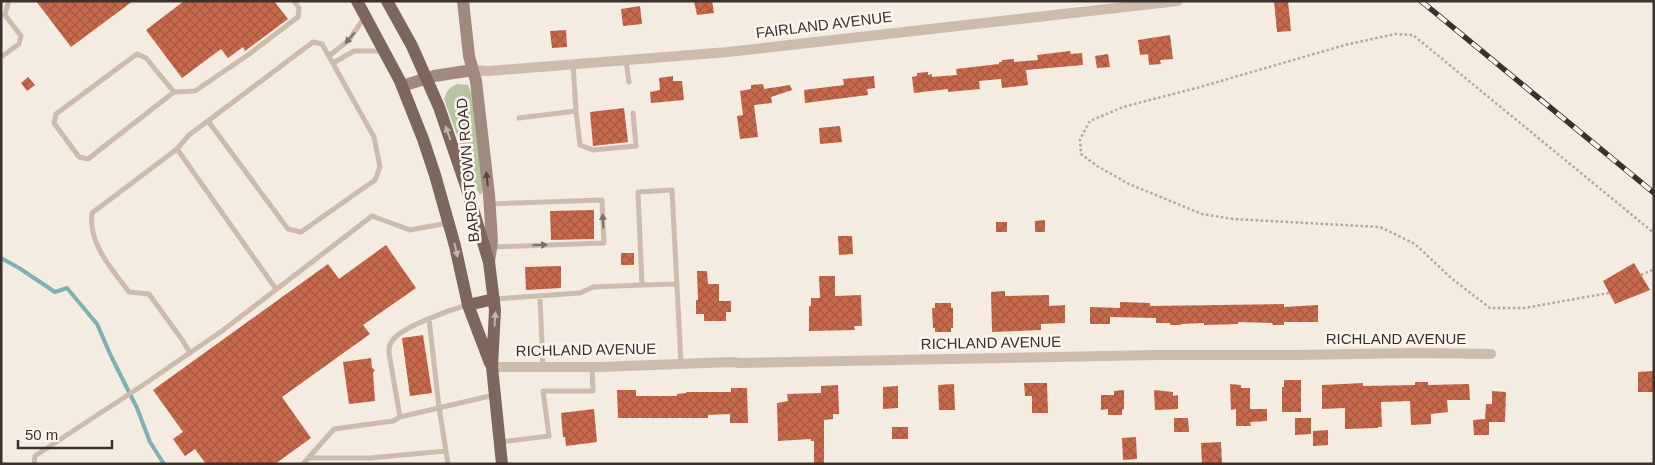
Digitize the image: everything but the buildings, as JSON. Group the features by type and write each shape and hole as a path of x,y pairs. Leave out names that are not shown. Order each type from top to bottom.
{"main road":[{"path":"387,1 412,46 439,107 489,262"},
{"name":"BARDSTOWN ROAD","path":"463,1 469,56 476,81 490,204 492,247 489,262 495,310 492,367 502,464"},
{"name":"BARDSTOWN ROAD","path":"362,7 402,86 423,139 449,223 468,305 492,367"},
{"path":"402,86 434,76 473,70"},
{"path":"468,305 494,299"}],"street":[{"name":"FAIRLAND AVENUE","path":"473,70 488,71 728,52 1178,1"},
{"name":"RICHLAND AVENUE","path":"492,367 592,367 681,363 1156,355 1491,354"}],"lane":[{"path":"1,57 19,44 21,36 5,16 10,1"},
{"path":"174,92 146,58 137,54 56,114 54,122 79,157 88,159 174,92 195,91 298,18 299,8 294,1"},
{"path":"329,56 349,40 362,7"},
{"path":"190,353 149,294 129,292 101,254 91,223 92,213 176,149 208,121 313,42 322,44 374,138 380,167 375,180 301,232 288,229 208,121"},
{"path":"333,63 354,51 385,51"},
{"path":"626,60 629,82"},
{"path":"573,64 580,145 593,150 636,146 633,113"},
{"path":"519,118 576,111"},
{"path":"176,149 276,289"},
{"path":"642,285 638,192 672,190 681,363"},
{"path":"490,204 602,200 604,243 492,247"},
{"path":"34,464 35,456 190,353 372,216 410,230 449,223"},
{"path":"494,299 580,293 593,287 676,284"},
{"path":"540,297 543,366"},
{"path":"400,417 389,353 390,343 396,336 442,312 468,305"},
{"path":"429,319 439,407 448,464"},
{"path":"500,442 549,436 543,392 593,391 592,367"},
{"path":"303,464 334,429 393,420 439,407 494,395"},
{"path":"308,458 370,458 446,451"}],"path":[{"path":"1609,293 1524,308 1490,308 1451,278 1416,244 1380,228 1233,219 1202,214 1129,184 1097,166 1080,154 1080,139 1090,121 1123,107 1345,46 1394,34 1412,35 1654,233"},
{"path":"1641,275 1654,269"}],"green space":[{"path":"457,84 468,85 472,95 483,187 480,195 444,99 448,90"}],"waterway":[{"path":"1,258 55,292 67,288 97,324 137,408 150,442 164,464"}],"railway":[{"path":"1421,1 1654,193"}]}
